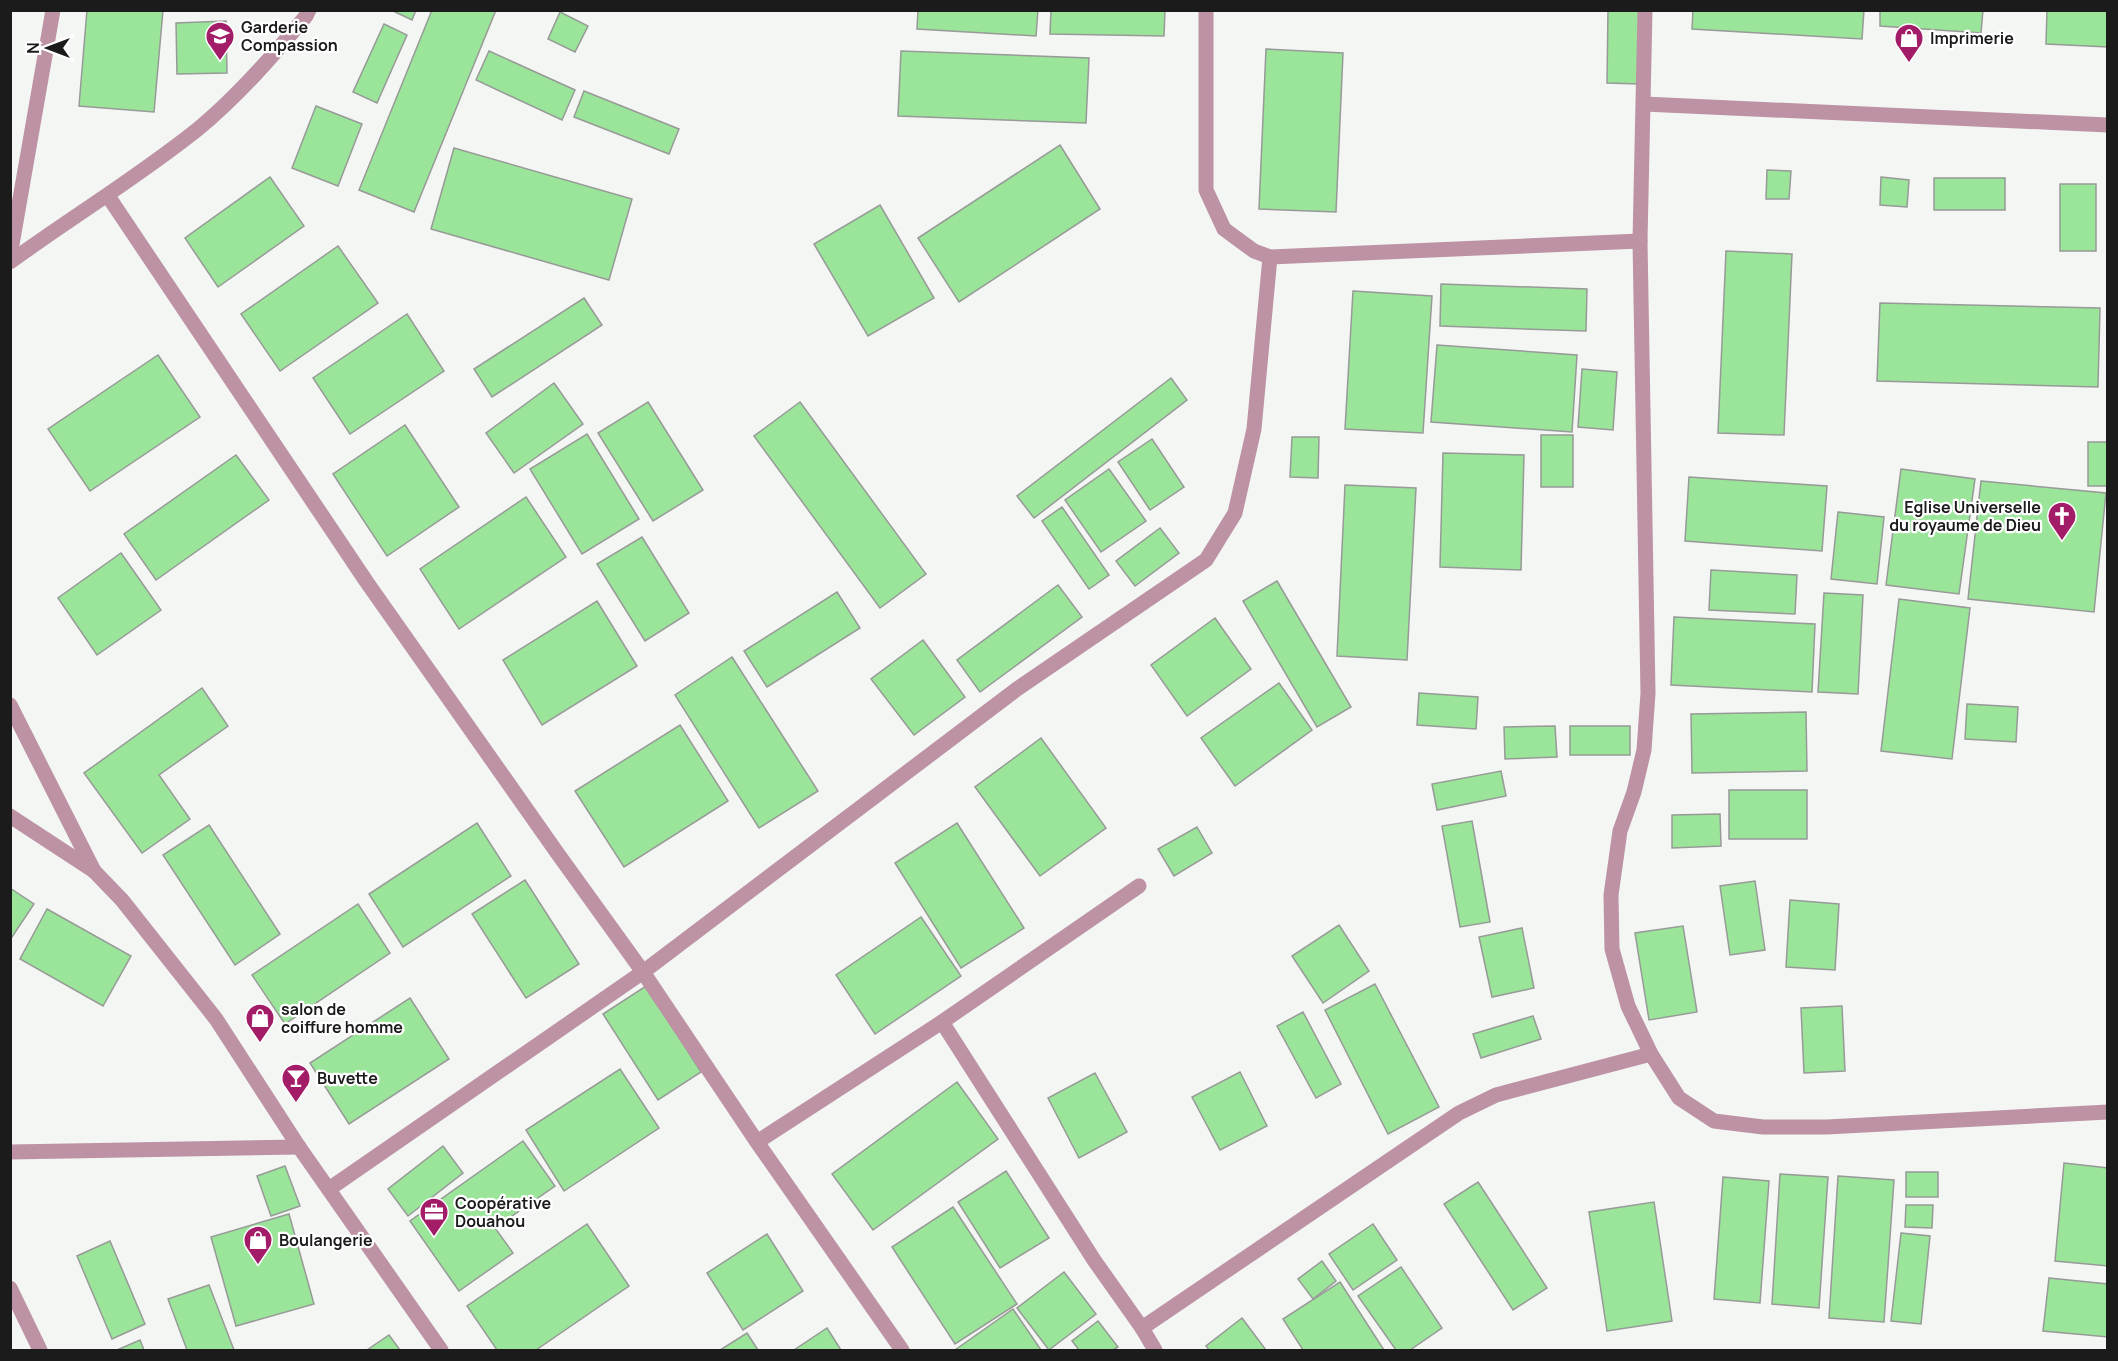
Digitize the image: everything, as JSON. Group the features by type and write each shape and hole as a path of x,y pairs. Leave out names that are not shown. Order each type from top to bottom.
{"street":[{"path":"10,256 53,10"},
{"path":"10,262 60,226 108,196 199,128 269,61 309,10"},
{"path":"1206,10 1206,190 1224,229 1254,251 1270,257 1640,241"},
{"path":"1646,10 1640,241 1648,693 1644,750 1634,792 1620,831 1611,905 1612,949 1628,1006 1651,1054 1679,1098 1714,1121 1763,1127 1827,1127 2108,1112"},
{"path":"1644,104 2108,125"},
{"path":"108,196 366,581 643,972 757,1142 902,1350"},
{"path":"329,1189 643,972 1017,689 1206,560 1235,513 1252,439 1270,257"},
{"path":"10,705 94,872"},
{"path":"10,816 94,872 122,900 216,1019 299,1147 441,1350"},
{"path":"757,1142 942,1022 1139,885"},
{"path":"942,1022 1094,1260 1155,1350"},
{"path":"1142,1328 1459,1113 1496,1095 1651,1054"},
{"path":"10,1152 299,1147"},
{"path":"10,1288 40,1350"}],"building":[{"path":"87,10 163,10 154,112 79,106"},
{"path":"391,10 416,10 412,20"},
{"path":"432,10 496,10 414,212 359,190"},
{"path":"918,10 1038,10 1036,36 917,29"},
{"path":"1051,10 1165,10 1164,36 1050,34"},
{"path":"1608,10 1642,10 1640,84 1607,83"},
{"path":"1693,10 1864,10 1862,39 1692,29"},
{"path":"1880,10 1983,10 1981,33 1880,26"},
{"path":"2047,10 2108,10 2108,47 2046,44"},
{"path":"560,12 588,26 575,52 548,39"},
{"path":"226,21 227,73 177,74 176,23"},
{"path":"384,24 407,35 377,103 353,92"},
{"path":"1266,49 1343,53 1336,212 1259,209"},
{"path":"489,51 575,90 562,120 476,80"},
{"path":"901,51 1089,58 1086,123 898,116"},
{"path":"584,91 679,129 669,154 574,117"},
{"path":"316,106 362,124 338,186 292,168"},
{"path":"1060,145 1100,209 959,302 918,238"},
{"path":"454,148 632,199 609,280 431,229"},
{"path":"1767,170 1791,171 1789,199 1766,199"},
{"path":"270,177 304,226 218,287 185,238"},
{"path":"1881,177 1909,180 1907,207 1880,205"},
{"path":"1934,178 2005,178 2005,210 1934,210"},
{"path":"2060,184 2096,184 2096,251 2060,251"},
{"path":"880,205 934,298 868,336 814,244"},
{"path":"338,246 378,303 280,371 241,314"},
{"path":"1726,251 1792,254 1784,435 1718,433"},
{"path":"1441,284 1587,289 1586,331 1440,326"},
{"path":"1353,291 1432,296 1423,433 1345,429"},
{"path":"584,298 602,325 492,397 474,369"},
{"path":"1880,303 2100,308 2098,387 1877,381"},
{"path":"407,314 444,371 350,434 313,378"},
{"path":"1437,345 1577,355 1572,432 1431,422"},
{"path":"158,355 200,417 90,491 48,429"},
{"path":"1582,369 1617,372 1613,430 1578,427"},
{"path":"1171,378 1187,400 1034,518 1017,496"},
{"path":"554,383 583,424 514,473 486,433"},
{"path":"648,402 703,490 653,521 598,433"},
{"path":"800,402 926,574 880,608 754,436"},
{"path":"405,425 459,507 387,556 333,474"},
{"path":"587,434 639,519 582,554 530,469"},
{"path":"1541,435 1573,435 1573,487 1541,487"},
{"path":"1292,437 1319,437 1318,478 1290,477"},
{"path":"1152,439 1184,487 1150,510 1118,462"},
{"path":"2088,442 2108,442 2108,486 2088,486"},
{"path":"1443,453 1524,455 1521,570 1440,567"},
{"path":"236,455 269,500 156,580 124,534"},
{"path":"1109,469 1146,521 1101,552 1065,500"},
{"path":"1901,469 1975,479 1959,594 1886,585"},
{"path":"1689,477 1827,486 1822,551 1685,541"},
{"path":"1981,481 2106,493 2094,612 1968,599"},
{"path":"1345,485 1416,488 1407,660 1337,656"},
{"path":"526,497 566,557 459,629 420,569"},
{"path":"1062,507 1109,575 1089,589 1042,521"},
{"path":"1838,512 1884,517 1877,584 1831,579"},
{"path":"1160,528 1179,553 1135,586 1116,561"},
{"path":"642,537 689,613 645,641 597,564"},
{"path":"121,553 161,610 97,655 58,598"},
{"path":"1711,570 1797,575 1795,614 1709,610"},
{"path":"1277,581 1351,707 1317,727 1243,601"},
{"path":"1058,585 1082,617 980,692 957,660"},
{"path":"837,592 860,628 767,687 744,651"},
{"path":"1824,593 1863,595 1858,694 1818,692"},
{"path":"1899,599 1970,608 1952,759 1881,751"},
{"path":"597,601 637,666 542,725 503,660"},
{"path":"1674,617 1815,624 1812,692 1671,685"},
{"path":"1215,618 1251,669 1187,716 1151,665"},
{"path":"923,640 965,697 914,735 871,679"},
{"path":"732,657 818,791 759,828 675,695"},
{"path":"1279,683 1312,730 1235,786 1201,738"},
{"path":"202,688 228,726 159,775 190,819 142,853 84,773"},
{"path":"1419,693 1478,697 1476,729 1417,725"},
{"path":"1967,704 2018,707 2016,742 1965,739"},
{"path":"1806,712 1807,771 1692,773 1691,714"},
{"path":"680,725 728,801 624,867 575,791"},
{"path":"1555,726 1557,757 1505,759 1504,727"},
{"path":"1570,726 1630,726 1630,755 1570,755"},
{"path":"1041,738 1106,828 1040,876 975,787"},
{"path":"1501,771 1506,796 1437,810 1432,784"},
{"path":"1729,790 1807,790 1807,839 1729,839"},
{"path":"1720,814 1721,846 1672,848 1672,815"},
{"path":"1472,821 1490,922 1460,927 1442,826"},
{"path":"477,823 511,876 403,947 369,894"},
{"path":"957,823 1024,928 961,968 895,863"},
{"path":"209,825 280,934 235,965 163,855"},
{"path":"1197,827 1212,853 1174,876 1158,849"},
{"path":"525,880 579,964 526,998 472,914"},
{"path":"1755,881 1765,950 1730,955 1720,886"},
{"path":"10,888 34,904 10,940"},
{"path":"1790,900 1839,904 1835,970 1786,967"},
{"path":"358,904 390,953 285,1024 252,975"},
{"path":"47,909 131,956 103,1006 20,959"},
{"path":"921,917 961,976 875,1034 836,975"},
{"path":"1339,925 1369,971 1323,1003 1292,956"},
{"path":"1683,926 1697,1012 1649,1020 1635,933"},
{"path":"1522,928 1534,988 1492,997 1479,937"},
{"path":"1375,984 1439,1107 1388,1134 1325,1010"},
{"path":"646,986 701,1072 658,1100 603,1014"},
{"path":"410,998 449,1059 349,1124 310,1063"},
{"path":"1842,1006 1845,1071 1804,1073 1801,1008"},
{"path":"1303,1012 1341,1084 1316,1098 1277,1026"},
{"path":"1533,1016 1541,1039 1481,1058 1473,1034"},
{"path":"620,1069 659,1128 564,1191 526,1130"},
{"path":"1240,1072 1267,1126 1220,1150 1192,1097"},
{"path":"1095,1073 1127,1132 1079,1158 1048,1098"},
{"path":"957,1082 998,1139 873,1230 832,1174"},
{"path":"523,1141 555,1186 495,1228 513,1253 459,1291 410,1221"},
{"path":"443,1146 463,1173 408,1216 388,1189"},
{"path":"2064,1163 2108,1168 2108,1266 2055,1261"},
{"path":"285,1166 300,1206 271,1216 257,1176"},
{"path":"1006,1171 1049,1238 1000,1268 958,1202"},
{"path":"1906,1172 1938,1172 1938,1197 1906,1197"},
{"path":"1780,1174 1828,1177 1819,1308 1772,1304"},
{"path":"1838,1176 1894,1180 1884,1322 1829,1318"},
{"path":"1723,1177 1769,1181 1760,1303 1714,1299"},
{"path":"1478,1182 1547,1288 1513,1310 1444,1204"},
{"path":"1654,1202 1672,1321 1607,1331 1589,1212"},
{"path":"1906,1205 1933,1205 1932,1228 1905,1227"},
{"path":"953,1207 1017,1304 955,1344 892,1247"},
{"path":"289,1214 314,1304 236,1326 211,1237"},
{"path":"587,1224 629,1286 536,1350 497,1350 467,1306"},
{"path":"1373,1224 1397,1260 1353,1290 1329,1254"},
{"path":"1901,1233 1930,1236 1921,1324 1891,1321"},
{"path":"767,1234 803,1291 743,1330 707,1273"},
{"path":"110,1241 145,1324 112,1339 77,1256"},
{"path":"1322,1261 1336,1281 1313,1299 1298,1279"},
{"path":"1401,1267 1442,1328 1410,1350 1396,1350 1358,1296"},
{"path":"1064,1272 1096,1314 1049,1350 1017,1308"},
{"path":"2049,1278 2108,1284 2108,1337 2043,1331"},
{"path":"1340,1282 1384,1350 1303,1350 1283,1319"},
{"path":"209,1285 234,1350 187,1350 168,1299"},
{"path":"1013,1309 1041,1350 955,1350"},
{"path":"1242,1318 1266,1350 1209,1350 1206,1346"},
{"path":"1098,1321 1118,1347 1113,1350 1079,1350 1072,1341"},
{"path":"827,1328 841,1350 794,1350"},
{"path":"747,1333 758,1350 720,1350"},
{"path":"389,1335 400,1350 367,1350"},
{"path":"140,1340 144,1350 117,1350"}],"place":[{"name":"Garderie Compassion","path":"220,62"},
{"name":"Imprimerie","path":"1909,64"},
{"name":"Eglise Universelle du royaume de Dieu","path":"2062,542"},
{"name":"salon de coiffure homme","path":"260,1044"},
{"name":"Buvette","path":"296,1104"},
{"name":"Coopérative Douahou","path":"434,1238"},
{"name":"Boulangerie","path":"258,1266"}]}
